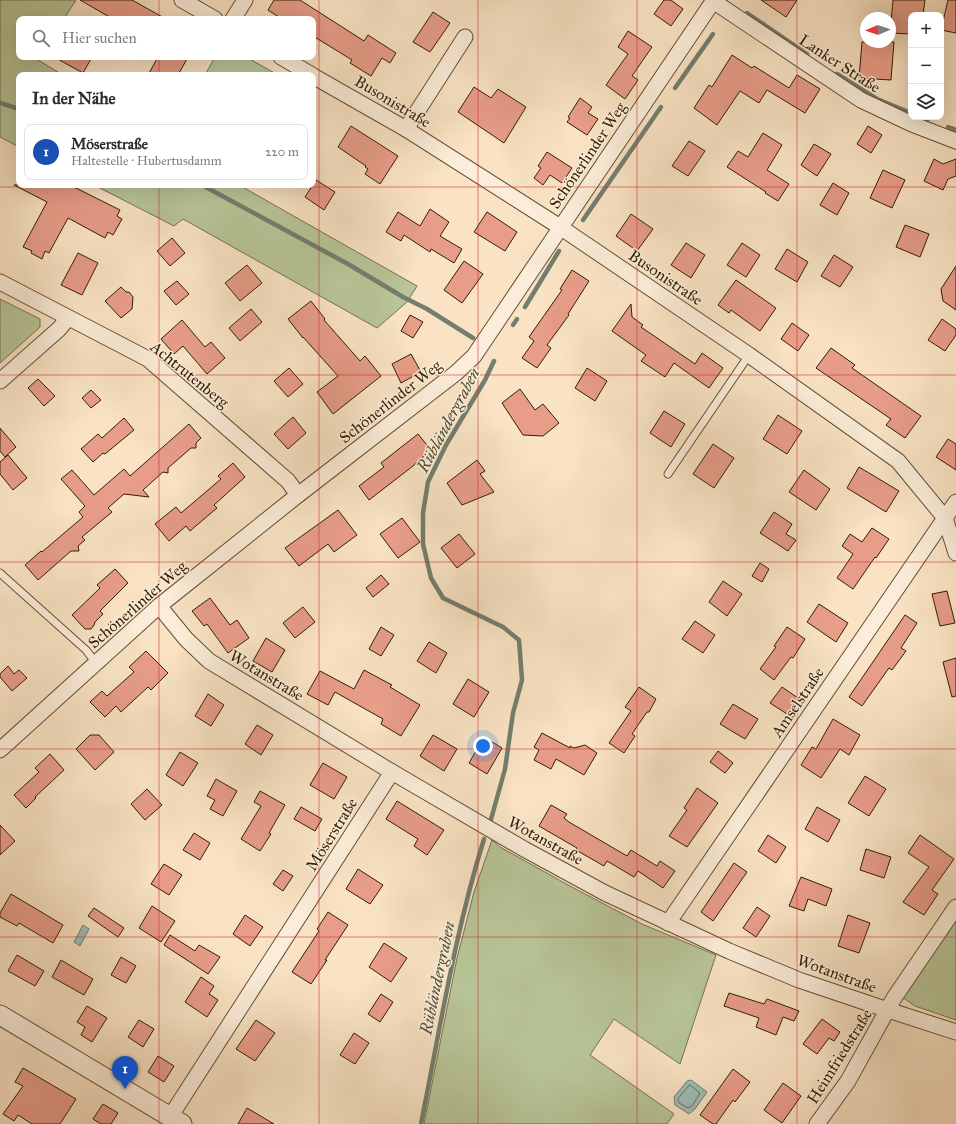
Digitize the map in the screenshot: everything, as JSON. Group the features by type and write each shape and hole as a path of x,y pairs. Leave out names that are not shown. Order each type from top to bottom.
{"street":[{"path":"182,0 210,16"},
{"path":"235,16 245,0"},
{"name":"Lanker Straße","path":"714,1 861,100 912,124 956,141"},
{"name":"Schönerlinder Weg","path":"0,750 159,606 298,495 456,373 474,356 714,1"},
{"path":"406,129 466,37"},
{"name":"Busonistraße","path":"285,60 307,72"},
{"name":"Busonistraße","path":"316,77 406,129 560,227 749,355 898,461 945,518 956,553"},
{"name":"Achtrutenberg","path":"0,282 148,359 288,482 298,495"},
{"path":"0,381 59,329 68,318"},
{"name":"Amselstraße","path":"668,923 956,502"},
{"name":"Wotanstraße","path":"159,606 186,639 209,661 392,772 538,857 605,893 668,923 799,980 956,1032"},
{"name":"Möserstraße","path":"176,1120 392,772"},
{"name":"Heimfriedstraße","path":"817,1124 848,1081 894,998 956,907"},
{"path":"0,1015 176,1120"}],"lane":[{"path":"668,474 749,355"},
{"path":"0,573 86,650 96,663"}],"green space":[{"path":"0,0 76,0 66,16 16,16 16,60 38,60 58,72 16,72 16,145 0,137"},
{"path":"213,60 251,60 273,72 207,72"},
{"path":"100,188 244,188 417,286 407,302 377,328 183,219 174,226"},
{"path":"0,299 40,319 40,327 0,363"},
{"path":"492,840 500,847 642,924 716,955 680,1064 614,1019 590,1055 674,1114 667,1124 424,1124 457,958 474,892"},
{"path":"956,915 956,1020 915,1006 902,997"}],"water":[{"path":"83,925 89,929 80,946 74,942"},
{"path":"691,1080 707,1092 695,1109 689,1114 675,1105 674,1097 687,1081"}],"building":[{"path":"80,0 132,0 161,16 108,16"},
{"path":"274,0 300,0 364,41 368,35 396,53 390,63 382,58 371,76 350,63 352,60 316,38 316,16 277,16 268,10"},
{"path":"664,0 671,0 683,9 671,26 654,14"},
{"path":"761,0 797,0 786,17"},
{"path":"893,0 925,0 923,12 908,12 908,34 896,33 896,12 892,12"},
{"path":"948,0 956,0 956,33 944,31 944,17"},
{"path":"433,12 450,23 430,52 413,42"},
{"path":"628,31 652,47 632,76 638,80 625,99 606,85 628,54 618,47"},
{"path":"862,48 894,48 891,80 859,78"},
{"path":"732,55 752,68 754,66 789,88 797,75 820,89 805,113 767,90 759,103 740,91 717,125 694,108 709,85 712,87"},
{"path":"59,60 90,60 84,72"},
{"path":"156,60 186,60 180,72 150,72"},
{"path":"474,87 491,98 498,89 526,107 504,143 458,112"},
{"path":"580,98 592,107 588,113 598,119 587,135 567,122 570,118 568,117"},
{"path":"351,126 398,156 380,184 365,174 368,169 365,167 366,166 338,147"},
{"path":"868,126 882,135 871,153 857,144"},
{"path":"763,133 782,145 767,170 789,184 778,201 727,167 738,151 748,157"},
{"path":"689,141 705,151 688,176 672,166"},
{"path":"814,144 831,154 817,176 801,165"},
{"path":"547,152 572,168 562,183 550,175 543,185 534,178 541,168 538,166"},
{"path":"934,159 943,164 956,159 956,176 948,179 943,190 924,181"},
{"path":"883,170 905,180 892,208 870,198"},
{"path":"316,180 335,192 324,210 305,197 311,188 316,188"},
{"path":"833,183 849,193 837,215 820,205"},
{"path":"20,188 76,188 120,210 117,216 122,219 113,235 108,232 105,238 68,218 49,253 45,251 42,259 31,253 32,251 23,247 47,202"},
{"path":"430,209 449,222 440,236 462,249 454,263 431,249 430,252 404,235 401,241 386,232 398,212 420,226"},
{"path":"487,212 517,232 505,251 474,232"},
{"path":"631,214 653,229 637,251 616,236"},
{"path":"905,225 929,234 920,257 896,247"},
{"path":"172,238 185,253 170,266 157,251"},
{"path":"686,243 705,255 691,278 671,265"},
{"path":"742,243 760,255 746,277 727,265"},
{"path":"787,249 808,262 797,282 775,269"},
{"path":"78,253 98,263 82,295 61,285"},
{"path":"834,255 853,267 840,287 821,276"},
{"path":"464,261 483,274 462,303 444,290"},
{"path":"247,265 262,283 240,301 225,283"},
{"path":"956,266 956,310 943,301 941,289"},
{"path":"572,270 589,281 568,314 569,315 547,345 551,348 537,368 522,358 534,341 529,337 562,290 560,289"},
{"path":"736,280 776,308 760,331 731,310 729,313 718,305"},
{"path":"177,281 189,294 176,305 164,291"},
{"path":"121,287 126,292 129,292 133,297 132,309 121,318 105,301"},
{"path":"311,301 325,319 324,320 360,361 365,356 381,376 333,414 317,392 338,376 303,338 288,319"},
{"path":"631,304 632,317 643,325 641,327 695,364 702,353 723,368 709,388 674,363 665,377 641,361 646,355 612,331"},
{"path":"251,309 262,322 240,341 229,328"},
{"path":"410,315 423,322 413,338 401,331"},
{"path":"942,319 956,329 956,335 945,351 928,340"},
{"path":"182,320 205,347 211,342 225,358 207,374 183,346 174,354 161,339"},
{"path":"792,323 809,335 798,351 781,339"},
{"path":"831,348 855,365 852,368 921,416 905,438 886,425 891,419 816,368"},
{"path":"411,354 421,372 401,383 392,364"},
{"path":"289,368 303,384 288,397 274,381"},
{"path":"587,368 607,381 595,401 575,388"},
{"path":"38,379 55,396 44,406 28,388"},
{"path":"520,389 535,410 543,404 559,423 543,436 523,435 502,403"},
{"path":"91,390 101,400 91,408 82,398"},
{"path":"664,411 685,424 671,447 650,433"},
{"path":"778,415 802,431 787,454 763,439"},
{"path":"293,417 306,433 288,449 274,434"},
{"path":"124,418 134,430 93,462 81,449 98,434 102,438"},
{"path":"189,424 201,438 196,443 196,448 191,448 168,468 168,473 163,472 143,490 149,497 124,494 108,508 112,512 82,537 85,540 78,546 79,551 71,551 38,580 25,565 83,517 79,512 85,506 61,479 72,470 94,495 124,469 130,476"},
{"path":"0,428 16,447 5,457 0,451"},
{"path":"418,434 431,450 369,500 359,486 384,467 381,463"},
{"path":"948,439 956,444 956,470 936,457"},
{"path":"713,444 734,458 714,488 693,474"},
{"path":"8,455 27,478 13,490 0,474 0,462"},
{"path":"477,460 485,471 480,474 494,492 462,505 447,483"},
{"path":"233,463 245,477 214,505 217,508 190,531 186,526 169,541 155,524 176,507 181,513 221,479 218,476"},
{"path":"859,467 899,491 886,512 847,488"},
{"path":"804,470 830,489 816,510 789,492"},
{"path":"338,510 357,535 334,552 328,544 299,566 285,548"},
{"path":"774,512 792,524 786,534 796,540 788,551 760,533"},
{"path":"402,518 420,542 398,558 380,534"},
{"path":"872,528 889,539 853,589 837,578 853,554 842,546 850,534 862,542"},
{"path":"459,534 475,554 457,568 441,548"},
{"path":"760,563 769,569 762,582 752,576"},
{"path":"115,569 128,583 100,611 103,614 95,622 91,629 85,629 72,615 100,588 97,585"},
{"path":"381,575 389,584 373,597 366,588"},
{"path":"723,581 742,594 727,616 709,602"},
{"path":"947,591 955,623 940,626 932,594"},
{"path":"210,598 230,625 237,620 249,638 228,653 207,624 204,626 192,611"},
{"path":"819,604 848,623 836,642 807,622"},
{"path":"303,607 315,622 295,638 283,623"},
{"path":"905,615 917,623 901,648 906,651 892,670 889,668 862,706 849,697"},
{"path":"695,621 715,635 703,653 682,639"},
{"path":"381,627 394,635 381,656 369,649"},
{"path":"787,627 805,639 793,658 791,657 774,680 760,669 776,647 774,646"},
{"path":"266,638 285,650 272,672 253,661"},
{"path":"429,642 447,653 436,673 417,661"},
{"path":"146,651 168,673 151,690 148,687 121,712 116,706 105,717 90,702 102,691 107,696 134,672 129,667"},
{"path":"956,658 956,696 952,697 943,662"},
{"path":"8,666 14,674 19,670 27,678 12,691 0,677 0,674"},
{"path":"364,670 392,685 390,687 420,705 401,736 381,724 383,719 335,692 328,705 307,694 320,671 354,689"},
{"path":"468,679 489,692 474,717 453,704"},
{"path":"639,687 656,699 649,712 647,712 632,734 635,736 624,753 609,743 631,711 625,707"},
{"path":"782,687 798,698 787,714 770,703"},
{"path":"208,694 224,705 211,726 195,716"},
{"path":"733,704 758,719 745,739 720,724"},
{"path":"833,719 860,735 849,755 840,749 821,778 801,765 812,747 816,749"},
{"path":"257,725 273,735 261,755 245,744"},
{"path":"542,733 570,748 570,746 574,748 585,745 597,753 584,775 556,759 551,769 534,760 539,750 534,747"},
{"path":"90,735 99,735 114,752 95,770 76,749"},
{"path":"433,735 457,749 444,771 420,756"},
{"path":"484,737 502,748 487,774 469,763"},
{"path":"718,751 733,763 725,773 710,762"},
{"path":"180,752 198,763 183,786 166,775"},
{"path":"50,754 64,770 35,797 36,798 26,808 14,795 39,772 35,768"},
{"path":"323,763 347,777 334,799 310,785"},
{"path":"865,776 886,789 869,816 848,803"},
{"path":"216,779 237,791 223,816 210,809 215,800 207,796"},
{"path":"697,788 718,803 687,847 669,836 687,810 684,808"},
{"path":"147,789 162,805 145,820 131,804"},
{"path":"260,791 285,805 269,833 271,834 260,851 241,839 261,806 254,802"},
{"path":"397,801 444,830 427,855 414,846 418,839 386,819"},
{"path":"551,805 567,814 564,818 569,822 627,856 631,850 657,866 660,861 675,871 663,888 638,871 634,877 607,861 604,866 539,826"},
{"path":"301,807 322,819 315,831 294,819"},
{"path":"817,807 840,820 828,842 805,829"},
{"path":"0,825 15,841 0,855"},
{"path":"194,833 210,843 200,860 183,850"},
{"path":"768,835 786,847 776,863 758,851"},
{"path":"920,835 954,859 932,890 938,894 924,915 903,902 929,867 908,853"},
{"path":"866,849 891,857 884,878 860,870"},
{"path":"734,863 747,872 713,921 701,912"},
{"path":"164,864 182,875 169,895 151,884"},
{"path":"358,869 383,885 370,904 346,889"},
{"path":"283,870 293,876 283,891 273,884"},
{"path":"801,877 832,889 826,906 808,899 804,911 789,906"},
{"path":"11,894 63,925 53,943 19,923 17,926 0,917 0,913"},
{"path":"152,906 175,921 161,942 139,928"},
{"path":"757,907 770,916 756,937 743,928"},
{"path":"94,908 124,928 118,937 88,916"},
{"path":"328,912 348,925 311,984 292,972 319,931 317,929"},
{"path":"245,915 263,927 250,946 233,934"},
{"path":"848,915 870,923 859,953 838,946"},
{"path":"170,935 195,951 199,945 220,957 208,974 164,945"},
{"path":"384,943 407,958 391,982 369,967"},
{"path":"17,955 44,971 35,986 8,971"},
{"path":"121,957 136,966 126,983 111,975"},
{"path":"61,960 93,979 84,995 52,977"},
{"path":"201,977 214,986 209,994 218,1000 207,1017 185,1002"},
{"path":"729,993 764,1004 767,999 799,1011 794,1021 783,1017 776,1035 756,1027 759,1018 724,1006"},
{"path":"381,994 393,1002 380,1022 368,1014"},
{"path":"87,1006 107,1018 92,1042 81,1035 85,1027 77,1022"},
{"path":"822,1019 840,1032 834,1041 829,1038 817,1054 803,1044"},
{"path":"139,1020 154,1029 143,1047 128,1037"},
{"path":"256,1020 275,1033 255,1061 236,1049"},
{"path":"354,1033 369,1043 355,1064 340,1055"},
{"path":"158,1056 174,1066 164,1082 148,1072"},
{"path":"23,1068 76,1099 60,1124 32,1124 18,1115 14,1121 3,1114 23,1086 15,1082"},
{"path":"733,1069 750,1082 735,1102 733,1100 716,1124 713,1124 700,1115"},
{"path":"783,1083 801,1096 782,1123 764,1110"},
{"path":"103,1104 118,1113 111,1124 101,1124 93,1119"},
{"path":"247,1108 274,1124 238,1124"}],"waterway":[{"path":"747,13 807,54"},
{"path":"675,88 713,34"},
{"path":"837,74 877,99 908,112"},
{"name":"Rübländergraben","path":"0,103 16,108"},
{"path":"583,220 661,107"},
{"path":"948,127 956,130"},
{"name":"Rübländergraben","path":"208,188 348,264 403,297 427,309 473,338"},
{"path":"525,307 559,251"},
{"path":"513,325 517,319"},
{"name":"Rübländergraben","path":"490,823 505,769 513,713 522,680 519,640 503,627 443,598 431,578 423,544 423,513 428,482 446,445 485,380 494,361"},
{"name":"Rübländergraben","path":"421,1124 456,945 484,839"}],"place":[{"name":"Möserstraße","path":"125,1089"}]}
